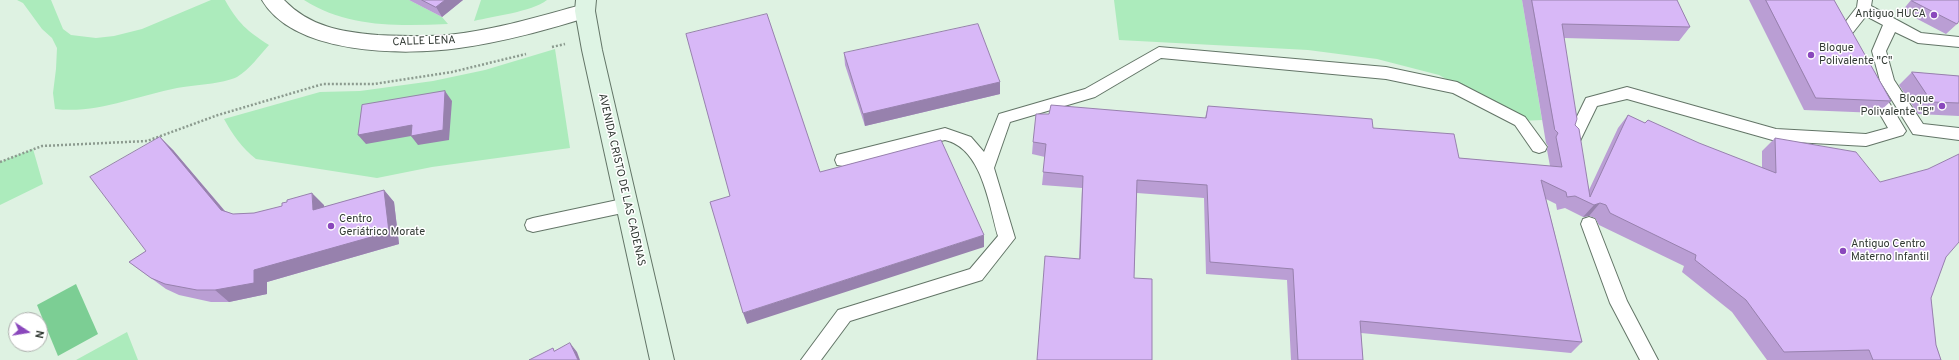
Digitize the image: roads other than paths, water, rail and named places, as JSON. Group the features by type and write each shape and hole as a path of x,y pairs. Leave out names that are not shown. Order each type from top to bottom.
{"street":[{"name":"CALLE LENA","path":"272,0 283,13 302,26 323,35 350,41 402,44 458,41 506,32 586,5"},
{"name":"AVENIDA CRISTO DE LAS CADENAS","path":"586,5 589,38 662,360"}],"lane":[{"path":"1855,55 1843,34 1864,4 1891,24 1918,38 1959,42"},
{"path":"1891,24 1879,51 1887,81 1918,130 1959,134"},
{"path":"986,168 1004,118 1090,93 1159,52 1386,73 1457,88 1520,121 1539,147"},
{"path":"1575,137 1591,102 1627,93 1776,135 1866,140 1898,131 1866,76"},
{"path":"810,360 844,315 976,275 1007,238 986,168 969,143 958,136 945,134 843,160"},
{"path":"533,225 626,204"},
{"path":"1589,224 1619,303 1649,360"}],"place":[{"name":"Antiguo HUCA","path":"1934,15"},
{"name":"Bloque Polivalente \"C\"","path":"1811,55"},
{"name":"Bloque Polivalente \"B\"","path":"1942,106"},
{"name":"Centro Geriátrico Morate","path":"331,226"},
{"name":"Antiguo Centro Materno Infantil","path":"1843,251"}]}
